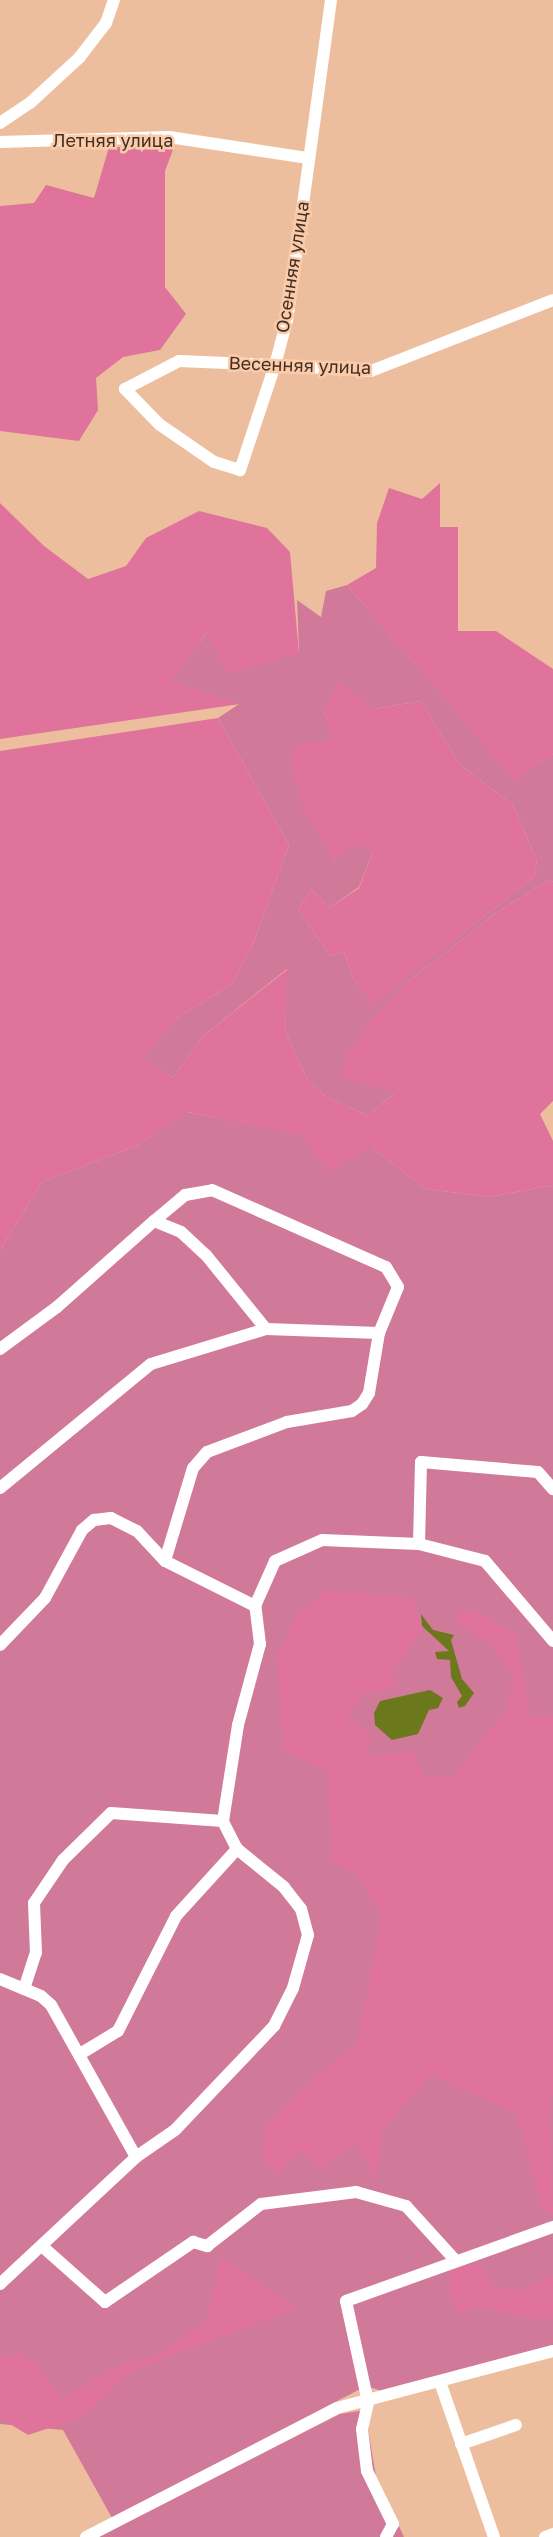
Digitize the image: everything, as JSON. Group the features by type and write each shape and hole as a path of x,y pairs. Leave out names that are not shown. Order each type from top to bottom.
{"street":[{"path":"0,123 30,103 79,58 106,23 114,0"},
{"name":"Осенняя улица","path":"125,388 159,424 214,461 240,470 287,320 331,0"},
{"name":"Летняя улица","path":"0,142 169,137 309,158"},
{"name":"Весенняя улица","path":"125,388 179,361 371,371 553,300"},
{"path":"0,1349 57,1307 185,1195 212,1191 386,1267 398,1287 379,1333 369,1392 352,1411 287,1422 207,1452 193,1468 165,1561"},
{"path":"154,1222 181,1232 206,1255 266,1329"},
{"path":"0,1488 151,1364 266,1329 379,1333"},
{"path":"419,1544 421,1462 538,1472 553,1489"},
{"path":"0,1645 45,1598 82,1530 94,1520 111,1518 137,1531 165,1561 256,1606"},
{"path":"0,2284 43,2247 136,2157 175,2130 274,2026 293,1988 308,1935 301,1909 284,1888 237,1849 223,1821 238,1725 260,1644 256,1606 275,1560 322,1540 419,1544 485,1561 553,1641"},
{"path":"24,1989 36,1953 34,1903 63,1860 111,1813 223,1821"},
{"path":"80,2054 118,2031 176,1916 237,1849"},
{"path":"0,1979 51,2005 136,2157"},
{"path":"43,2247 105,2302 193,2242 207,2246 261,2204 356,2192 406,2206 456,2261"},
{"path":"386,2537 393,2524 367,2470 362,2429 368,2402 346,2301 553,2227"},
{"path":"86,2537 337,2408 368,2402 553,2351"},
{"path":"440,2382 494,2537"},
{"path":"461,2444 516,2425"},
{"path":"545,2537 553,2534"}],"shaded area":[{"path":"109,147 174,147 165,171 165,287 186,314 160,350 123,357 96,378 98,410 79,441 0,431 0,206 34,203 46,185 94,198"},
{"path":"440,483 440,527 458,527 458,631 496,631 553,669 553,754 515,781 347,585 376,568 377,523 389,488 422,499"},
{"path":"0,503 44,546 88,579 126,566 146,538 199,511 267,528 290,552 299,653 228,674 207,633 170,681 240,704 0,739"},
{"path":"347,585 515,780 553,754 553,882 549,880 496,913 409,981 397,1091 368,1116 325,1096 307,1079 285,1030 287,969 203,1036 173,1078 141,1057 179,1017 232,984 253,944 289,845 218,718 239,704 169,681 208,632 299,653 297,600 321,617 326,591","holes":["335,693 373,709 421,701 460,765 513,805 537,861 534,877 373,1004 354,980 344,952 330,956 298,909 312,890 329,908 359,887 373,852 353,844 334,861 334,740 324,712"]},
{"path":"339,680 373,709 421,701 460,765 513,805 537,861 534,877 373,1005 354,980 344,952 330,956 298,909 312,890 329,908 359,888 373,852 353,845 335,861 303,809 291,767 293,745 333,740 324,712"},
{"path":"218,718 289,845 253,944 232,984 179,1017 142,1057 173,1078 203,1036 288,969 285,1030 307,1079 325,1096 368,1116 396,1092 341,1077 347,1056 368,1023 409,981 496,913 549,880 553,882 553,1101 540,1114 553,1141 553,1185 489,1197 426,1189 371,1147 328,1172 302,1135 188,1112 136,1146 42,1182 0,1250 0,751"},
{"path":"187,1112 371,1147 426,1189 489,1197 553,1185 553,2346 385,2392 366,2386 112,2518 63,2430 0,2424 0,1250 42,1182 136,1146"},
{"path":"327,1590 412,1598 424,1628 391,1673 397,1688 364,1693 347,1719 369,1732 371,1744 364,1757 412,1751 424,1777 453,1775 505,1711 514,1677 488,1641 452,1621 462,1612 473,1609 514,1633 531,1716 553,1717 553,2096 549,2101 553,2212 543,2212 516,2113 431,2075 381,2132 376,2184 357,2143 321,2168 300,2152 277,2175 262,2155 266,2125 331,2063 357,2044 382,1916 357,1875 332,1861 327,1770 286,1752 281,1725 277,1656 297,1615"},
{"path":"421,1614 433,1630 454,1635 451,1640 462,1679 474,1693 465,1706 459,1708 457,1702 462,1696 451,1677 450,1660 437,1659 435,1652 449,1651 422,1626"},
{"path":"430,1690 443,1698 438,1708 429,1710 418,1734 392,1740 375,1725 374,1713 380,1701"},
{"path":"221,2257 297,2308 130,2372 83,2417 28,2435 0,2418 0,2357 19,2353 38,2366 63,2399 113,2368 158,2355 206,2321"},
{"path":"450,2266 482,2266 495,2288 521,2290 553,2275 553,2319 530,2319 479,2307 457,2315 449,2291"},
{"path":"365,2410 376,2477 404,2537 98,2537 340,2414"}]}
